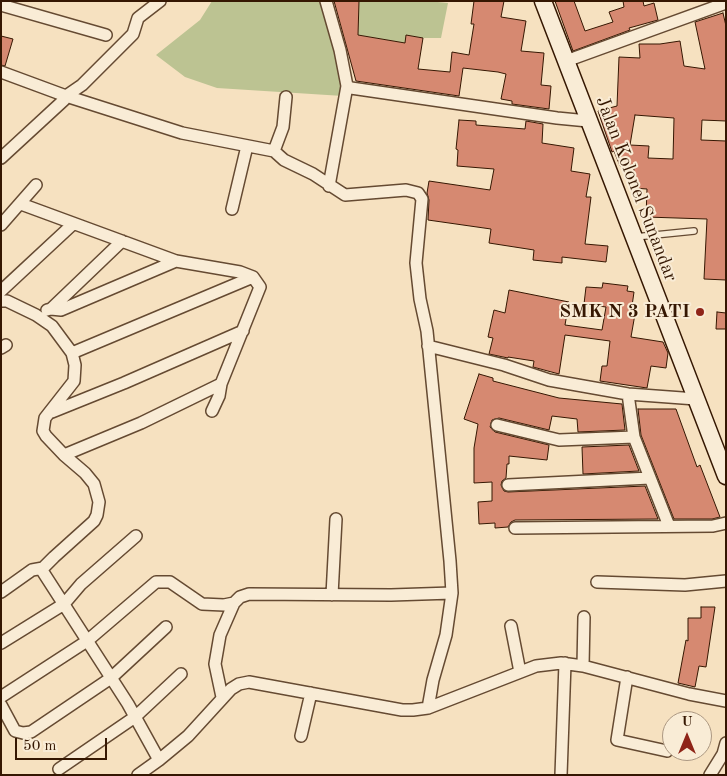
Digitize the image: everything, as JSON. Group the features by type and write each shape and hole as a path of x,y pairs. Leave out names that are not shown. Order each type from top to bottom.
{"main road":[{"name":"Jalan Kolonel Sunandar","path":"543,1 726,476"}],"street":[{"path":"1,158 64,100 66,96 82,85 133,34 138,18 160,1"},
{"path":"326,1 340,50 347,86 329,186"},
{"path":"566,61 726,3"},
{"path":"1,5 106,35"},
{"path":"1,72 66,96 182,133 274,151 284,160 313,174 345,195 406,190 418,193 422,199 416,263 428,346 452,593 446,635 433,680 428,708"},
{"path":"347,86 588,121"},
{"path":"274,151 283,127 286,98"},
{"path":"232,209 246,146"},
{"path":"1,225 36,185"},
{"path":"21,204 176,261 240,272 253,277 260,287 212,411"},
{"path":"1,291 72,224"},
{"path":"51,309 122,241"},
{"path":"36,314 51,309 61,310 176,261"},
{"path":"72,352 253,277"},
{"path":"1,301 7,301 36,314 52,326 72,352 75,365 74,381 45,418 43,430 46,436 94,484 99,502 97,515 89,526 43,568 32,570 1,592"},
{"path":"50,412 124,383 243,330"},
{"path":"428,346 504,365 549,380 628,394 696,400"},
{"path":"64,455 141,423 221,384"},
{"path":"628,394 634,437 669,526"},
{"path":"497,425 559,440 634,437"},
{"path":"508,485 650,478"},
{"path":"332,595 336,518"},
{"path":"515,528 567,529 714,526 726,523"},
{"path":"1,643 64,604 81,584 136,536"},
{"path":"43,568 43,572 128,704 159,760"},
{"path":"1,579 13,584"},
{"path":"597,582 685,585 726,581"},
{"path":"1,697 87,641 156,582 170,582 202,604 224,605 234,603"},
{"path":"222,698 215,664 220,635 234,603 240,597 249,594 452,593"},
{"path":"583,666 584,617"},
{"path":"1,705 15,731 31,732 111,678 166,626"},
{"path":"511,626 520,672"},
{"path":"561,775 565,663"},
{"path":"138,775 188,736 222,698 239,684 249,682 402,710 413,710 428,708 536,666 565,663 689,694 726,701"},
{"path":"59,770 135,717 181,674"},
{"path":"627,677 617,740 662,750"},
{"path":"301,736 311,693"},
{"path":"710,775 726,743"}],"lane":[{"path":"633,237 694,231"}],"green space":[{"path":"212,1 323,1 344,87 343,96 217,88 185,77 156,55 200,20"},
{"path":"359,1 427,1 448,3 441,38 423,38 406,35 405,43 358,35"}],"building":[{"path":"334,1 359,1 358,35 405,43 406,35 423,38 418,69 450,72 452,52 469,55 474,24 471,24 474,1 504,1 501,17 526,21 521,51 544,53 541,85 551,86 549,109 512,104 512,101 501,99 506,74 498,72 463,68 459,96 356,81"},
{"path":"555,1 574,1 585,31 613,22 609,12 624,7 623,1 643,1 644,6 654,3 658,20 629,28 630,30 573,51"},
{"path":"723,13 726,26 726,121 702,120 701,140 726,141 726,280 704,279 707,219 646,217 647,189 633,188 634,166 620,166 614,151 612,152 598,111 617,106 619,57 640,58 639,44 660,44 680,41 684,66 705,69 695,22","holes":["635,115 674,118 673,159 648,158 649,146 630,145"]},
{"path":"1,36 13,39 5,66 1,65"},
{"path":"459,120 476,121 476,125 525,129 526,121 543,124 542,143 574,148 571,171 590,174 586,197 591,197 585,244 608,246 606,262 562,257 562,263 533,260 534,250 489,243 491,229 428,220 429,200 427,193 429,181 490,190 494,169 457,166 458,150 456,149"},
{"path":"603,283 628,286 627,291 634,292 631,313 635,314 631,337 663,342 668,353 666,368 651,366 647,388 600,381 602,366 607,366 610,341 565,335 559,374 533,367 534,361 489,354 493,338 488,337 494,310 505,313 509,290 569,302 565,325 602,330 606,307 584,304 586,287 602,288"},
{"path":"717,312 726,313 726,329 716,329"},
{"path":"479,374 493,378 493,381 559,398 622,404 625,430 578,432 577,419 552,416 549,430 499,418 492,420 490,427 495,432 549,445 547,460 509,456 506,478 502,481 501,485 504,491 645,486 658,519 515,520 508,527 495,528 495,523 479,524 478,502 492,501 492,482 474,483 474,448 478,424 464,419"},
{"path":"638,409 676,409 697,467 700,465 720,517 712,519 674,519 641,435"},
{"path":"629,445 639,471 583,474 582,447"},
{"path":"701,607 715,607 706,667 699,666 695,687 678,683 686,640 688,641 688,618 701,618"}],"place":[{"name":"SMK N 3 PATI","path":"700,312"}]}
